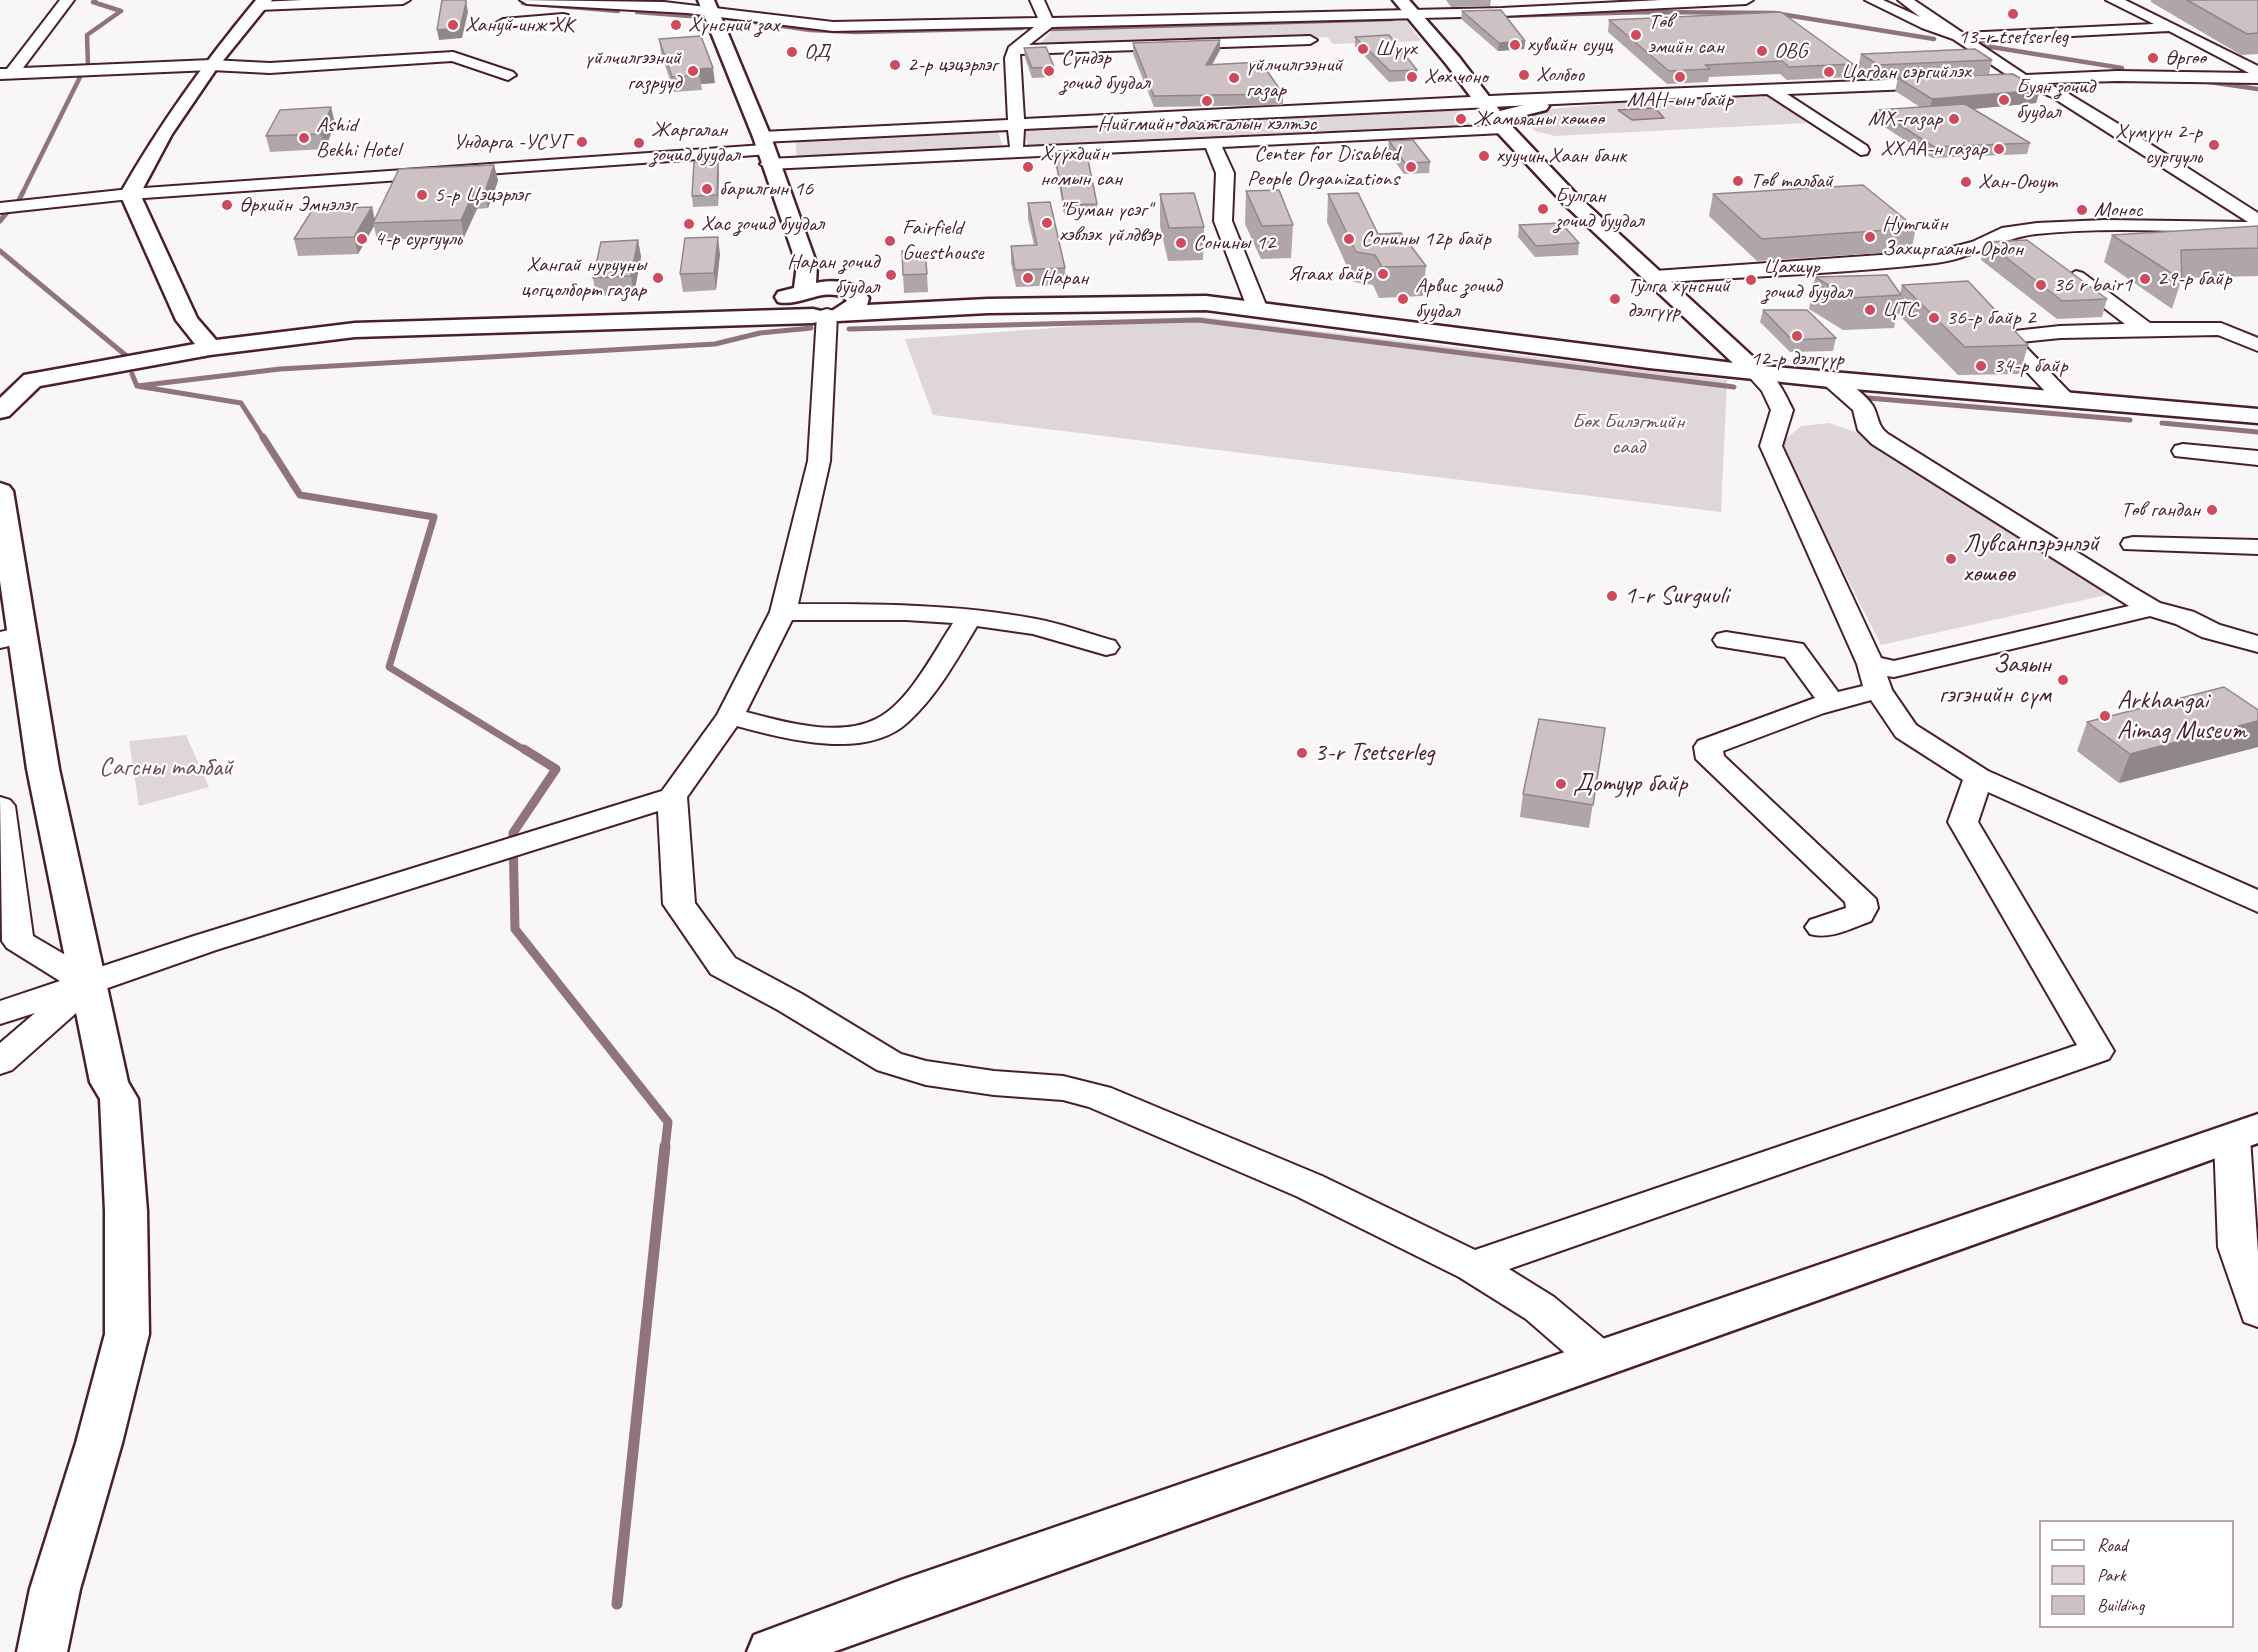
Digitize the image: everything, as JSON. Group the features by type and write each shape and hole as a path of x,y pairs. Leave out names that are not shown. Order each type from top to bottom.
{"street":[{"path":"6,74 67,0"},
{"path":"130,194 163,134 211,65 261,3 404,0"},
{"path":"527,0 708,5 821,27 1047,24 1405,6 1502,12 1746,0"},
{"path":"1037,0 1047,24"},
{"path":"1872,0 1927,25 1961,37 2171,27"},
{"path":"1905,0 2022,79 2058,94 2258,221"},
{"path":"2113,0 2258,72"},
{"path":"503,23 623,15 644,5"},
{"path":"708,5 807,265 799,293 788,300 787,305 800,314 827,315 857,304 858,298 807,265"},
{"path":"1405,6 1453,61 1494,117 1572,201 1772,389 1782,410 1771,446 1874,677 1906,731 1978,777 2258,902"},
{"path":"1016,153 1015,81 1012,58 1014,50 1047,24"},
{"path":"1014,50 1310,40"},
{"path":"6,74 211,65 270,68 453,56 508,75"},
{"path":"0,208 130,194 765,150 1015,124 1494,117 1540,105 1596,102 1667,93 1772,91 2117,76 2258,78"},
{"path":"1772,91 1861,150"},
{"path":"765,150 1016,153 1213,144 1494,117 1667,93"},
{"path":"1213,144 1225,172 1223,221 1258,310"},
{"path":"130,194 187,320 210,348"},
{"path":"1655,277 1938,257 1979,246 2009,232 2105,225 2258,228"},
{"path":"2009,232 2034,248"},
{"path":"2060,266 2145,329"},
{"path":"654,320 748,308 799,293 849,291 909,301 988,306"},
{"path":"4,402 32,380 210,348 355,330 1143,302 1206,303 1648,361 1830,380 2258,416"},
{"path":"0,1013 205,943 494,855 672,797 730,716 783,612 819,460 827,315"},
{"path":"2066,400 2005,338 2060,332 2221,329 2258,345"},
{"path":"1648,361 1692,356 1720,340"},
{"path":"1830,380 1863,408 1869,430 1880,439 2151,608 2185,618 2211,631 2258,644"},
{"path":"2183,451 2258,458"},
{"path":"0,491 11,637 43,769 109,1083 119,1099 126,1211 127,1334 99,1443 55,1589 42,1652"},
{"path":"2133,544 2258,546"},
{"path":"1821,927 1860,914 1862,908 1860,899 1710,759 1708,747 1832,703 1874,677 1894,669 2151,608"},
{"path":"783,612 906,612 970,617 1036,627 1106,647"},
{"path":"730,716 782,730 803,733 867,732 888,725 908,707 970,617"},
{"path":"1726,640 1794,650 1832,703"},
{"path":"1473,1266 2097,1051 1963,822 1978,777"},
{"path":"672,797 679,904 723,966 790,1002 889,1062 926,1073 994,1083 1063,1088 1099,1097 1309,1186 1473,1266 1540,1308 1601,1360"},
{"path":"0,806 18,941 89,984"},
{"path":"0,1062 89,984"},
{"path":"772,1652 904,1602 2245,1133 2237,1247 2258,1311"}],"green space":[{"path":"1403,16 1421,41 1333,44 1327,37 1034,49 1057,26"},
{"path":"1770,96 1807,123 1555,136 1535,131 1523,116 1541,110 1681,97"},
{"path":"1455,106 1471,126 1028,146 1022,125"},
{"path":"996,126 1003,147 797,158 795,136"},
{"name":"Бөх Билэгтийн саад","path":"1201,317 1727,380 1721,512 933,415 905,339"},
{"path":"1829,423 1885,442 1889,449 2111,594 1881,645 1783,451 1775,448 1801,426"},
{"name":"Сагсны талбай","path":"186,735 209,787 139,806 129,741"}],"shaded area":[{"path":"1655,108 1664,118 1632,120 1618,110"}],"building":[{"path":"442,0 466,0 460,28 437,30"},
{"path":"2187,0 2258,0 2258,33 2247,34"},
{"path":"1501,10 1525,41 1499,43 1462,11"},
{"path":"1781,12 1853,64 1789,67 1782,61 1705,65 1710,69 1669,71 1609,20"},
{"path":"1389,35 1417,70 1390,71 1355,37"},
{"path":"701,36 713,68 698,69 700,75 672,77 659,39"},
{"path":"1220,40 1206,65 1261,62 1283,94 1154,96 1133,43"},
{"path":"1046,47 1054,67 1032,68 1024,48"},
{"path":"1975,49 1992,60 1878,65 1861,54"},
{"path":"2013,74 2040,90 1932,99 1898,78"},
{"path":"1965,104 2030,143 1934,147 1877,110"},
{"path":"331,107 321,134 266,136 280,110"},
{"path":"1413,140 1430,162 1405,163 1389,141"},
{"path":"1086,150 1097,204 1064,205 1054,151"},
{"name":"барилгын 16","path":"718,161 717,195 692,196 694,162"},
{"path":"494,165 485,192 474,192 461,220 373,223 399,169"},
{"path":"1863,185 1916,228 1762,239 1713,194"},
{"path":"1279,190 1293,225 1262,226 1246,191"},
{"path":"1194,193 1204,227 1169,228 1160,194"},
{"path":"1358,193 1378,234 1401,233 1426,266 1382,267 1375,255 1356,252 1328,194"},
{"path":"1050,202 1065,268 1015,270 1011,246 1037,245 1028,203"},
{"path":"372,207 354,237 294,239 313,209"},
{"path":"1561,223 1579,243 1536,246 1519,225"},
{"path":"2258,226 2258,248 2181,250 2182,280 2112,235"},
{"path":"718,237 714,273 680,274 685,238"},
{"path":"638,240 631,276 593,278 601,242"},
{"path":"2027,240 2107,299 2062,301 1986,242"},
{"path":"902,251 925,251 927,274 903,275"},
{"path":"1887,275 1901,295 1850,298 1815,277"},
{"path":"1968,281 2028,345 1965,347 1902,285"},
{"path":"1763,310 1807,310 1836,338 1792,340"},
{"path":"2224,687 2258,710 2258,721 2130,754 2087,722"},
{"name":"Дотуур байр","path":"1539,719 1605,728 1593,805 1523,794"}],"waterway":[{"path":"88,66 87,35 121,11 93,2 95,0"},
{"path":"523,3 618,11"},
{"path":"637,12 703,17"},
{"path":"1496,16 1648,12 1774,13 1934,39"},
{"path":"727,18 810,30 856,32 1022,28"},
{"path":"1051,29 1392,19"},
{"path":"1979,45 2122,68"},
{"path":"22,194 80,77"},
{"path":"2202,81 2258,89"},
{"path":"19,200 22,194"},
{"path":"0,221 9,210"},
{"path":"0,251 129,358"},
{"path":"849,329 1198,320 1734,387"},
{"path":"137,386 280,369 715,344 760,333 811,328"},
{"path":"132,374 137,386"},
{"path":"137,386 241,403 264,439"},
{"path":"1868,398 2130,420"},
{"path":"2162,423 2258,432"},
{"path":"263,437 300,495 434,517 389,667 526,751"},
{"path":"524,749 556,769 513,833 515,929 668,1122 665,1148"},
{"path":"617,1604 665,1146"}],"place":[{"name":"13-r tsetserleg","path":"2013,14"},
{"name":"Хануй инж ХК","path":"453,25"},
{"name":"Хүнсний зах","path":"676,25"},
{"name":"Төв эмийн сан","path":"1636,35"},
{"name":"хувийн сууц","path":"1515,45"},
{"name":"Шүүх","path":"1363,49"},
{"name":"OBG","path":"1762,51"},
{"name":"ОД","path":"792,52"},
{"name":"Өргөө","path":"2153,58"},
{"name":"2-р цэцэрлэг","path":"895,65"},
{"name":"үйлчилгээний газрууд","path":"693,71"},
{"name":"Сүндэр зочид буудал","path":"1049,71"},
{"name":"Цагдан сэргийлэх","path":"1829,72"},
{"name":"Холбоо","path":"1524,75"},
{"name":"Хөх чоно","path":"1412,77"},
{"name":"МАН-ын байр","path":"1680,77"},
{"name":"үйлчилгээний газар","path":"1234,78"},
{"name":"Буян зочид буудал","path":"2004,100"},
{"name":"Нийгмийн даатгалын хэлтэс","path":"1207,101"},
{"name":"Жамьяаны хөшөө","path":"1461,119"},
{"name":"МХ-газар","path":"1954,119"},
{"name":"Ashid Bekhi Hotel","path":"304,138"},
{"name":"Ундарга -УСУГ","path":"582,142"},
{"name":"Жаргалан зочид буудал","path":"639,143"},
{"name":"Хүмүүн 2-р сургууль","path":"2214,145"},
{"name":"ХХАА-н газар","path":"1999,149"},
{"name":"хуучин Хаан банк","path":"1484,156"},
{"name":"Хүүхдийн номын сан","path":"1028,167"},
{"name":"Center for Disabled People Organizations","path":"1411,167"},
{"name":"Төв талбай","path":"1738,181"},
{"name":"Хан-Оюут","path":"1966,182"},
{"name":"барилгын 16","path":"707,189"},
{"name":"5-р Цэцэрлэг","path":"422,195"},
{"name":"Өрхийн Эмнэлэг","path":"227,205"},
{"name":"Булган зочид буудал","path":"1543,209"},
{"name":"Монос","path":"2082,210"},
{"name":"\"Буман үсэг\" хэвлэх үйлдвэр","path":"1047,223"},
{"name":"Хас зочид буудал","path":"689,224"},
{"name":"Нутгийн Захиргааны Ордон","path":"1870,237"},
{"name":"4-р сургууль","path":"362,239"},
{"name":"Сонины 12р байр","path":"1349,239"},
{"name":"Fairfield Guesthouse","path":"890,241"},
{"name":"Сонины 12","path":"1181,243"},
{"name":"Ягаах байр","path":"1383,274"},
{"name":"Наран зочид буудал","path":"891,275"},
{"name":"Хангай нурууны цогцолборт газар","path":"658,278"},
{"name":"Наран","path":"1028,278"},
{"name":"29-р байр","path":"2145,279"},
{"name":"Цахиур зочид буудал","path":"1751,280"},
{"name":"36 r bair1","path":"2041,285"},
{"name":"Арвис зочид буудал","path":"1403,299"},
{"name":"Тулга хүнсний дэлгүүр","path":"1615,299"},
{"name":"ЦТС","path":"1870,310"},
{"name":"36-р байр 2","path":"1934,318"},
{"name":"12-р дэлгүүр","path":"1797,336"},
{"name":"34-р байр","path":"1981,366"},
{"name":"Төв гандан","path":"2212,510"},
{"name":"Лувсанпэрэнлэй хөшөө","path":"1951,559"},
{"name":"1-r Surguuli","path":"1612,596"},
{"name":"Заяын гэгэнийн сүм","path":"2063,680"},
{"name":"Arkhangai Aimag Museum","path":"2105,716"},
{"name":"3-r Tsetserleg","path":"1302,753"},
{"name":"Дотуур байр","path":"1561,784"}]}
